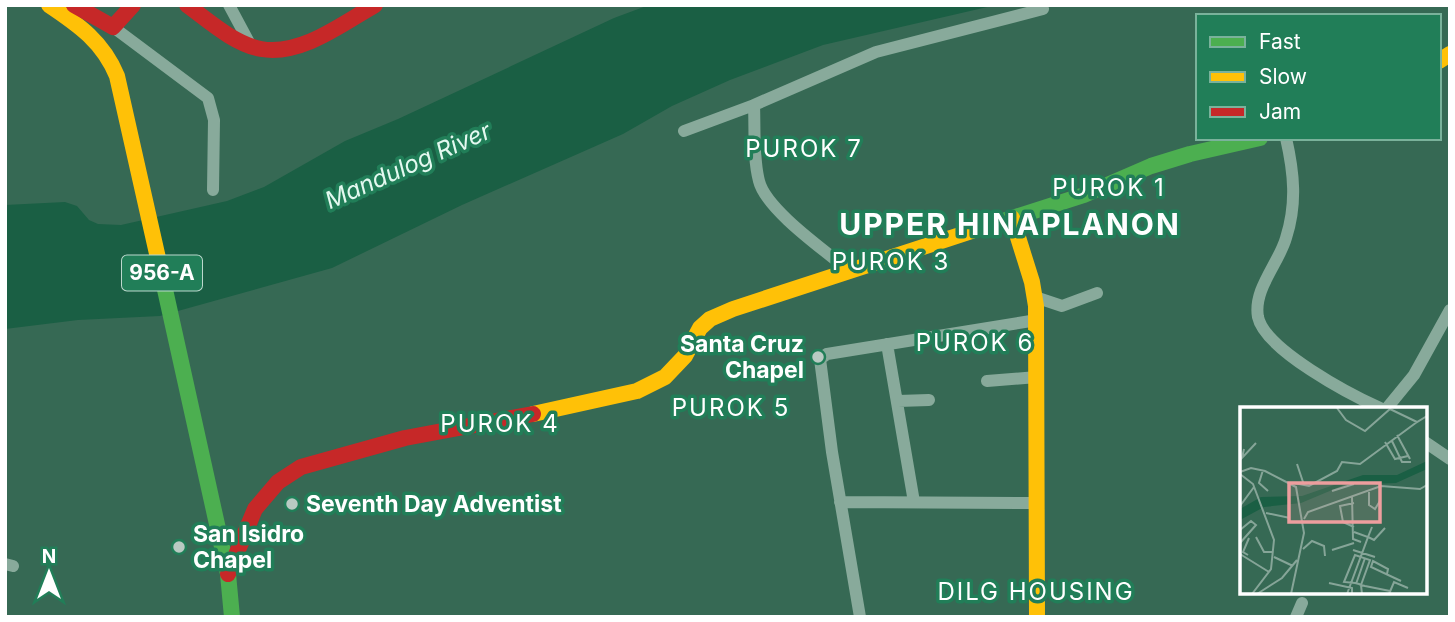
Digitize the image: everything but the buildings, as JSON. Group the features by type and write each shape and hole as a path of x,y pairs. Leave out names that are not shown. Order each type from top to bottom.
{"street":[{"name":"956-A","path":"49,5 89,32 104,47 113,64 122,93 228,574 232,617"},
{"path":"74,5 113,27 205,94 214,113 213,190"},
{"path":"113,27 133,5"},
{"path":"187,5 251,46 270,49 292,47 374,5"},
{"path":"229,5 251,46"},
{"path":"684,131 754,105 876,52 1043,9"},
{"path":"754,105 759,180 763,194 777,210 851,272"},
{"path":"228,574 255,509 278,482 301,467 405,438 577,406 637,391 665,377 677,366 700,328 733,309 1084,195 1151,166 1251,140"},
{"path":"1286,140 1294,189 1293,215 1286,241 1258,300 1259,320 1262,327 1286,351 1310,370 1378,407"},
{"path":"1012,218 1035,297 1037,320 1037,617"},
{"path":"1035,297 1062,306 1097,293"},
{"path":"1388,407 1414,375 1450,310"},
{"path":"860,617 820,359 827,354 1037,320"},
{"path":"887,344 914,502"},
{"path":"988,381 1037,377"},
{"path":"898,401 929,400"},
{"path":"1427,443 1450,459"},
{"path":"841,502 1038,503"},
{"path":"1296,617 1302,603"}],"water":[{"name":"Mandulog River","path":"649,5 996,5 823,45 730,80 672,106 623,134 462,205 332,268 160,316 78,320 5,329 5,205 65,202 77,206 89,220 98,224 121,225 227,201 264,187 345,141 614,18"}],"traffic: fast":[{"path":"972,231 1084,195 1151,166 1251,140"},
{"path":"160,267 228,574 232,617"}],"traffic: slow":[{"path":"49,5 89,35 105,53 117,76 160,267"},
{"path":"1441,60 1450,54"},
{"path":"1012,218 1032,282 1036,306 1037,617"},
{"path":"533,414 637,391 665,377 685,356 700,328 710,319 733,309 972,231"}],"traffic: jam":[{"path":"74,5 113,27 133,5"},
{"path":"187,5 241,42 261,49 276,50 291,48 321,37 375,5"},
{"path":"228,574 255,509 278,482 301,467 405,438 533,414"}],"place":[{"name":"Santa Cruz Chapel","path":"818,357"},
{"name":"Seventh Day Adventist","path":"292,504"},
{"name":"San Isidro Chapel","path":"179,547"}],"district":[{"name":"PUROK 7","path":"804,149"},
{"name":"PUROK 1","path":"1109,188"},
{"name":"UPPER HINAPLANON","path":"1010,225"},
{"name":"PUROK 3","path":"891,262"},
{"name":"PUROK 6","path":"975,343"},
{"name":"PUROK 5","path":"731,408"},
{"name":"PUROK 4","path":"500,424"},
{"name":"DILG HOUSING","path":"1036,592"}]}
